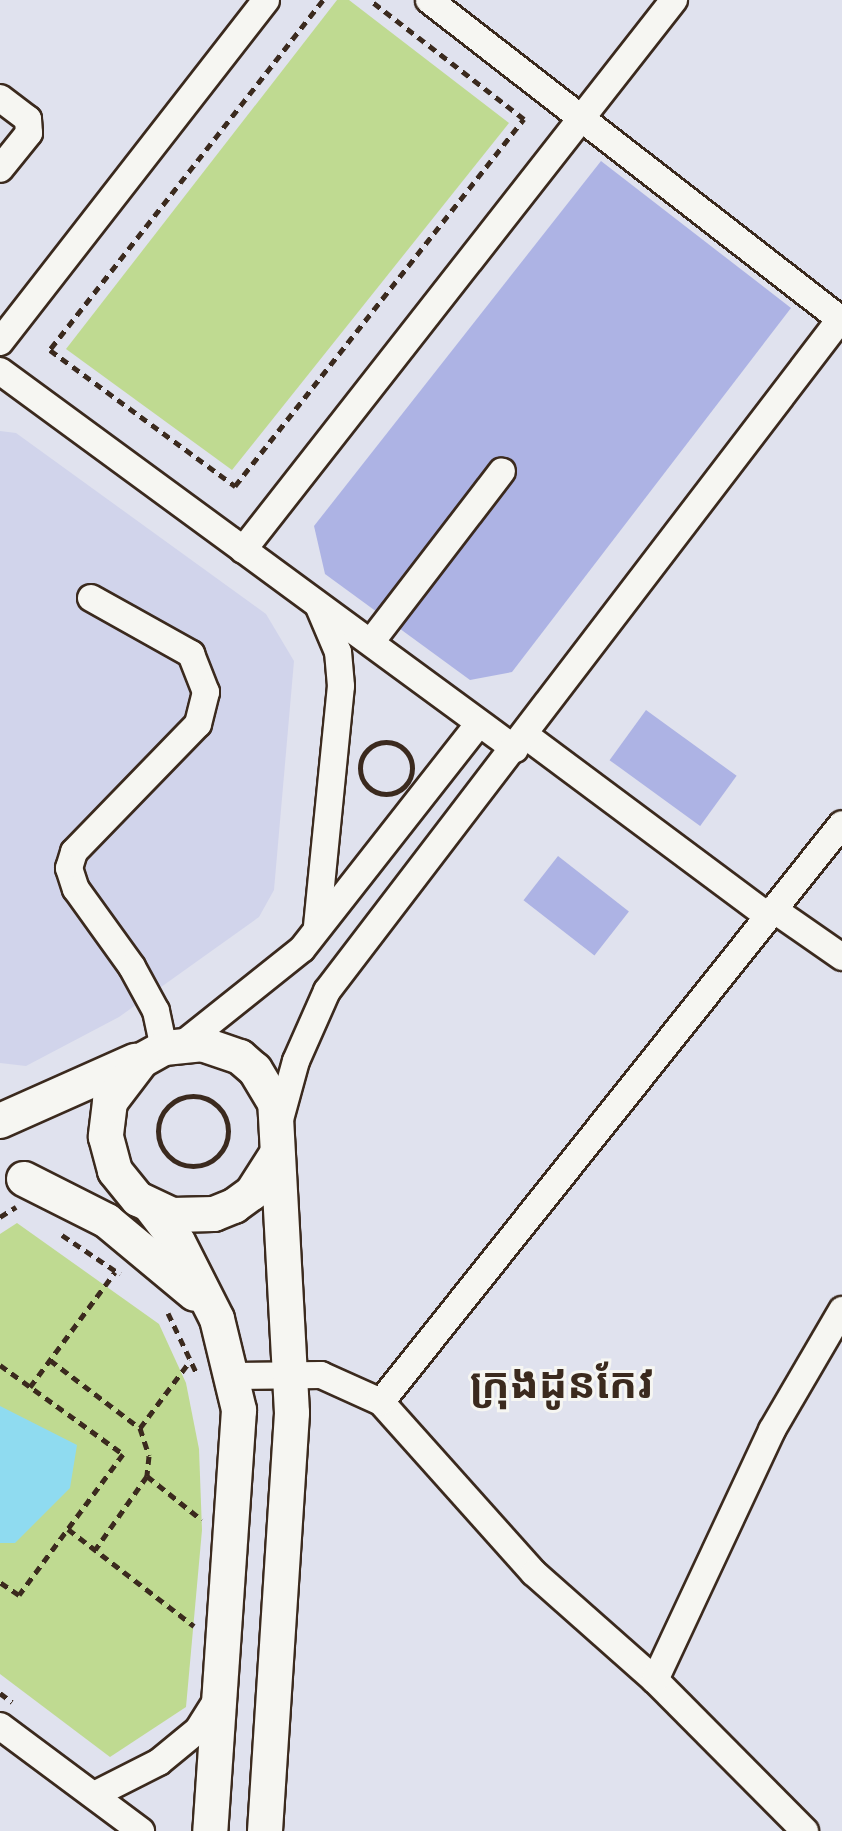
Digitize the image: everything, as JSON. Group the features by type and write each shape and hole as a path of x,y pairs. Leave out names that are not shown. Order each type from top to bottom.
{"main road":[{"path":"0,1121 168,1048 203,1044 240,1057 267,1086 279,1123 275,1157 292,1413 265,1831"},
{"path":"168,1048 128,1072 106,1119 109,1155 178,1242 217,1319 234,1376 239,1410 210,1831"},
{"path":"12,1179 63,1182 145,1203 172,1215 214,1214 252,1193 275,1157"},
{"path":"12,1179 107,1221 152,1254 217,1319"}],"street":[{"path":"0,342 266,0"},
{"path":"279,1123 296,1061 327,991 838,329 581,118 429,0"},
{"path":"243,550 674,0"},
{"path":"0,98 28,119 29,133 0,169"},
{"path":"0,371 479,723 520,742 770,912 842,957"},
{"path":"371,642 502,471"},
{"path":"91,598 191,654 206,692 198,724 74,852 69,868 76,889 132,967 156,1011 168,1048 286,966 479,723"},
{"path":"314,934 321,917 341,686 338,652 317,604"},
{"path":"381,1402 842,824"},
{"path":"655,1680 772,1430 842,1310"},
{"path":"234,1376 290,1372 321,1375 381,1402 534,1573 655,1680 805,1831"},
{"path":"94,1795 159,1762 198,1730 219,1696"},
{"path":"0,1726 94,1795 125,1825"}],"path":[{"path":"323,0 50,350 235,486 524,119 370,0"},
{"path":"388,742 406,751 412,770 402,788 383,794 366,784 360,766 369,748 388,742"},
{"path":"195,1095 220,1107 228,1125 221,1152 199,1165 183,1165 169,1156 158,1127 168,1106 195,1095"},
{"path":"0,1217 18,1207 30,1215"},
{"path":"55,1231 124,1277"},
{"path":"30,1387 115,1271"},
{"path":"161,1307 170,1315 199,1378"},
{"path":"50,1360 140,1428 149,1456 147,1476 95,1550"},
{"path":"140,1428 191,1360"},
{"path":"0,1365 123,1454 19,1595 0,1582"},
{"path":"147,1476 215,1530"},
{"path":"68,1529 206,1636"}],"shaded area":[{"path":"0,431 16,433 266,614 294,661 274,890 259,917 119,1017 26,1066 0,1063"}],"green space":[{"path":"337,0 349,0 509,123 232,470 66,349"},
{"path":"17,1223 159,1324 186,1383 199,1449 202,1530 186,1707 110,1757 0,1674 0,1234"}],"water":[{"path":"0,1406 77,1445 70,1488 15,1543 0,1543"}],"building":[{"path":"601,161 791,308 512,672 470,680 325,574 314,526"},
{"path":"646,710 737,776 700,826 610,760"},
{"path":"558,856 629,911 594,956 524,900"}],"district":[{"name":"ក្រុងដូនកែវ","path":"562,1381"}]}
